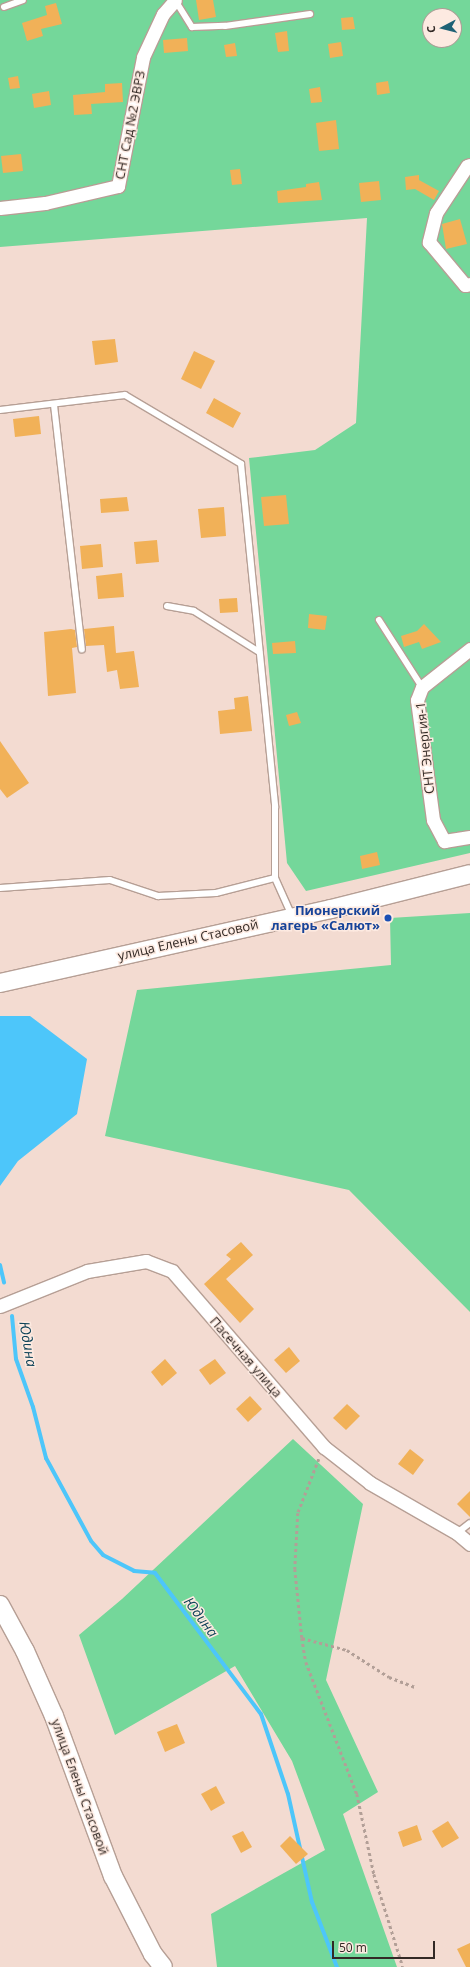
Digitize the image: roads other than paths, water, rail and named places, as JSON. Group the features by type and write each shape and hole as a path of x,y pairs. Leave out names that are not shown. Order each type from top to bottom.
{"main road":[{"name":"улица Елены Стасовой","path":"0,983 293,917 470,874"},
{"name":"улица Елены Стасовой","path":"0,1605 25,1650 54,1716 113,1876 153,1954 163,1967"}],"street":[{"name":"СНТ Сад №2 ЭВРЗ","path":"0,208 45,203 118,186 143,57 163,14 175,0"},
{"path":"470,165 467,166 436,213 430,242 465,285 470,284"},
{"name":"СНТ Энергия-1","path":"470,649 422,687 417,700 433,820 444,841 470,837"},
{"name":"Пасечная улица","path":"0,1306 87,1271 146,1261 172,1272 324,1447 370,1484 457,1533 470,1544"}],"lane":[{"path":"4,7 23,0"},
{"path":"175,0 192,27 224,26 310,14"},
{"path":"0,410 54,405 125,395 241,464 276,807 275,878 293,917"},
{"path":"54,405 82,649"},
{"path":"167,606 194,611 259,652"},
{"path":"379,620 422,687"},
{"path":"0,888 110,880 158,896 216,893 275,878"},
{"path":"457,1533 470,1523"}],"water":[{"path":"0,1016 30,1016 87,1059 77,1114 18,1161 0,1186"}],"waterway":[{"name":"Юдина","path":"0,1265 4,1283"},
{"name":"Юдина","path":"12,1316 16,1359 33,1407 46,1458 91,1541 103,1555 134,1571 155,1573 261,1714 288,1794 312,1902 337,1967"}],"place":[{"name":"Пионерский лагерь «Салют»","path":"388,918"}]}
